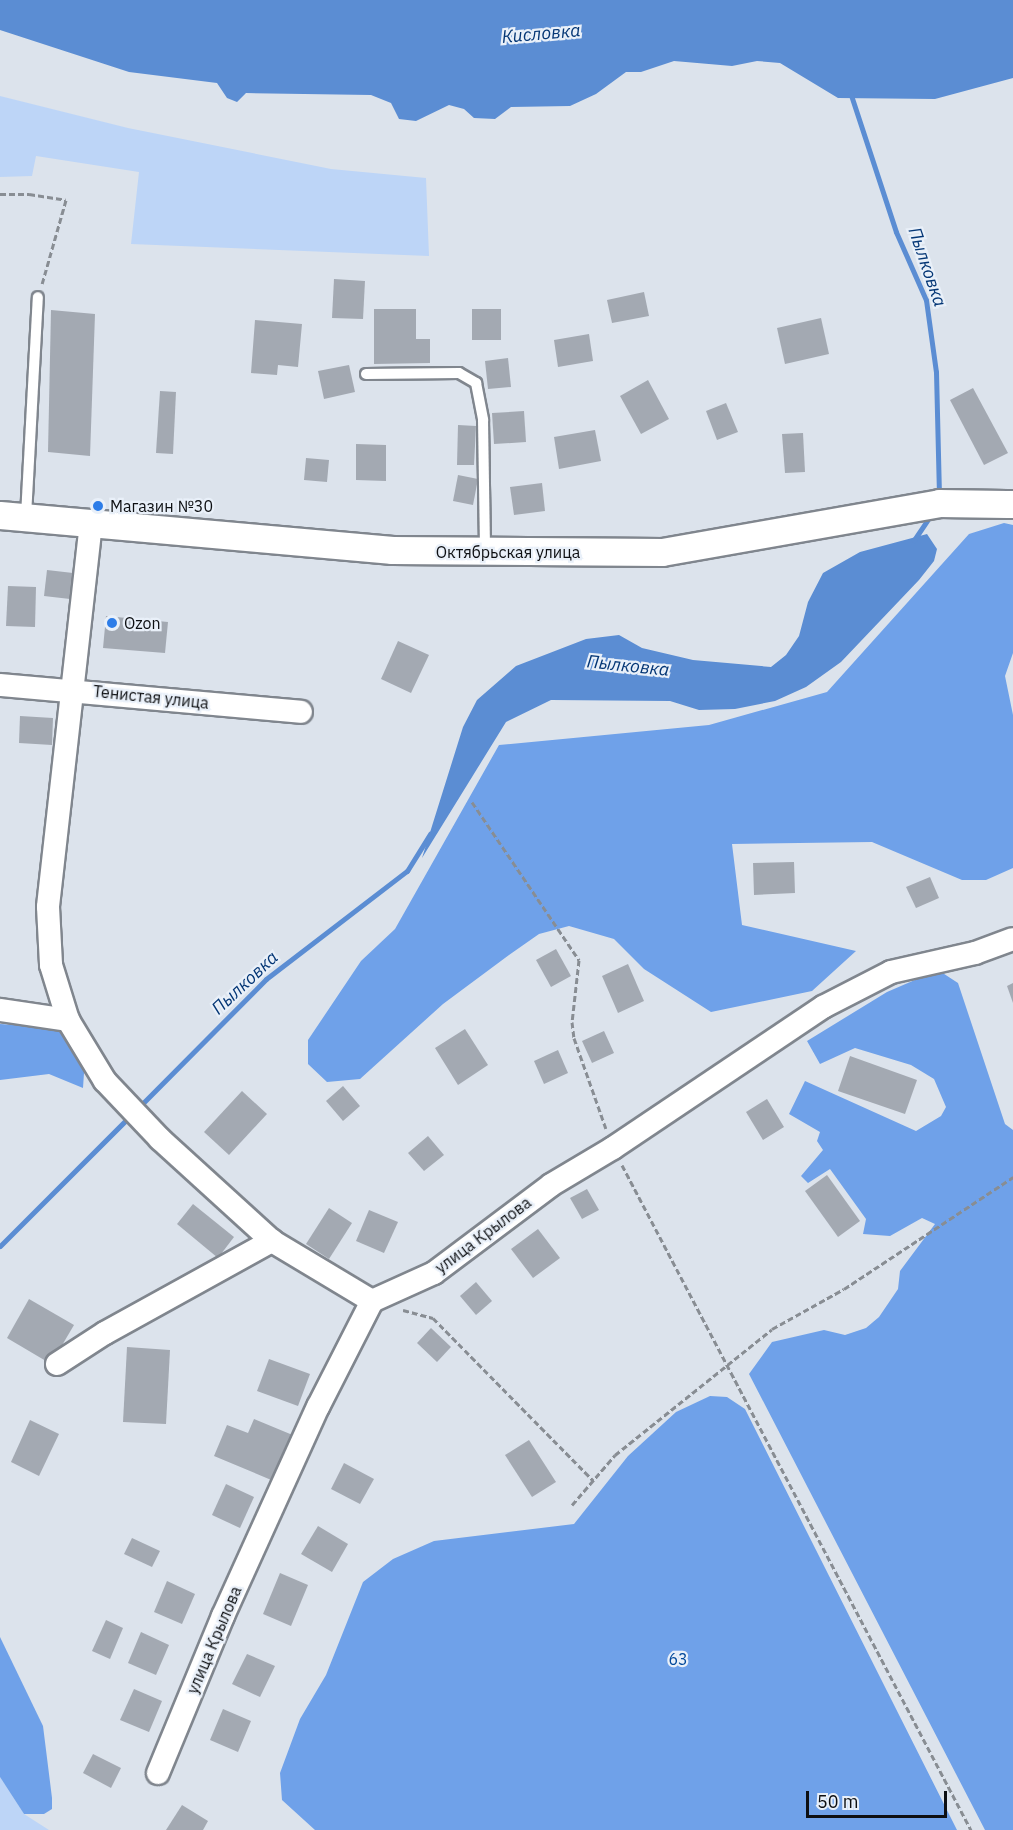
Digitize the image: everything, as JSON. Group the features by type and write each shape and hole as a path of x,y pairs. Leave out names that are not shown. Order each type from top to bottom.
{"street":[{"name":"Октябрьская улица","path":"13,515 392,550 662,552 939,503 1013,504"},
{"path":"91,523 48,907 51,965 68,1020 105,1081 160,1139 272,1241 372,1301"},
{"name":"Тенистая улица","path":"0,685 74,689 301,712"},
{"name":"улица Крылова","path":"158,1773 223,1616 318,1407 372,1301 434,1273 551,1185 613,1148 861,985 891,972 975,953 1013,939"},
{"path":"0,1010 68,1020"},
{"path":"57,1364 105,1333 272,1241"}],"lane":[{"path":"13,515 38,297"},
{"path":"366,374 459,373 476,383 483,420 485,552"}],"path":[{"path":"0,194 29,194 66,200 38,297"},
{"path":"472,802 579,960 572,1022 574,1038 613,1148 729,1364 971,1830"},
{"path":"572,1504 615,1455 699,1384 729,1364 772,1329 903,1251 1013,1177"},
{"path":"372,1301 433,1318 593,1480"}],"shaded area":[{"path":"0,96 128,128 331,169 426,178 429,256 131,244 139,172 36,156 32,176 0,177"},
{"path":"0,1777 24,1814 49,1830 0,1830"}],"green space":[{"path":"1004,523 1013,525 1013,653 1005,676 1013,715 1013,868 986,880 962,880 872,842 732,844 742,925 856,951 812,991 711,1012 644,969 614,939 569,926 539,934 509,955 443,1004 360,1079 327,1082 308,1064 308,1040 361,961 395,929 499,745 709,725 827,692 969,534"},
{"path":"938,970 958,983 1005,1124 1013,1130 1013,1830 985,1830 749,1374 772,1342 824,1330 845,1335 866,1328 879,1317 898,1289 900,1271 935,1224 922,1218 890,1236 863,1234 866,1219 830,1169 808,1183 801,1176 823,1150 817,1141 820,1132 789,1114 805,1081 916,1131 941,1116 946,1107 934,1079 911,1065 855,1048 820,1064 807,1041 887,992"},
{"path":"0,1024 56,1028 85,1058 83,1088 49,1074 0,1080"},
{"name":"63","path":"710,1396 727,1397 745,1409 957,1830 315,1830 282,1800 280,1773 300,1719 326,1675 363,1582 393,1559 434,1541 574,1524 628,1456 676,1412"},
{"path":"0,1637 43,1726 52,1798 52,1809 44,1814 24,1814 0,1777"}],"water":[{"name":"Кисловка","path":"0,0 1013,0 1013,78 935,99 838,98 780,63 757,61 732,66 674,61 641,72 626,72 596,94 570,106 511,107 495,119 474,118 464,109 449,105 416,121 399,119 391,103 371,95 246,93 237,102 227,98 217,83 129,72 0,30"},
{"path":"927,534 937,549 934,561 919,580 841,662 806,687 775,701 735,709 699,710 670,701 551,700 506,722 422,858 463,727 477,700 516,666 586,639 619,635 642,648 693,660 771,667 786,655 799,636 808,602 823,573 860,552"}],"building":[{"path":"334,279 365,281 363,319 332,318"},
{"path":"644,292 649,316 612,323 607,300"},
{"path":"374,309 416,309 416,339 430,339 430,363 374,364"},
{"path":"472,309 501,309 501,340 472,340"},
{"path":"51,310 95,314 90,456 48,452"},
{"path":"821,318 829,354 785,364 777,328"},
{"path":"255,320 302,324 298,367 278,365 277,375 251,373"},
{"path":"589,334 593,361 558,367 554,340"},
{"path":"508,358 511,387 488,389 485,361"},
{"path":"349,365 355,392 324,399 318,371"},
{"path":"648,380 669,419 641,434 620,396"},
{"path":"973,388 1008,453 984,465 950,400"},
{"path":"160,391 176,392 173,454 156,453"},
{"path":"726,403 738,432 717,440 706,411"},
{"path":"524,411 526,442 494,444 492,413"},
{"path":"458,425 476,426 474,465 457,465"},
{"path":"595,430 601,461 559,469 554,437"},
{"path":"803,433 805,472 785,473 782,434"},
{"path":"356,444 386,445 386,481 356,480"},
{"path":"306,458 329,460 327,482 304,480"},
{"path":"458,475 478,479 473,505 453,501"},
{"path":"542,483 545,511 514,515 510,487"},
{"path":"47,570 73,573 70,599 44,596"},
{"path":"8,586 36,587 35,627 6,626"},
{"path":"106,616 168,622 165,653 103,648"},
{"path":"398,641 429,655 411,693 381,679"},
{"path":"20,716 53,718 52,745 19,743"},
{"path":"794,862 795,893 754,895 753,863"},
{"path":"930,877 939,898 916,908 906,887"},
{"path":"556,949 571,976 551,987 536,960"},
{"path":"628,964 644,1001 618,1013 602,976"},
{"path":"1013,983 1013,1003 1007,986"},
{"path":"465,1029 488,1065 458,1085 435,1048"},
{"path":"604,1031 614,1053 592,1063 582,1041"},
{"path":"558,1050 568,1073 544,1084 534,1061"},
{"path":"850,1056 917,1080 905,1114 838,1091"},
{"path":"343,1086 360,1106 343,1121 326,1101"},
{"path":"242,1091 267,1114 229,1155 204,1132"},
{"path":"767,1099 784,1127 763,1140 746,1112"},
{"path":"428,1136 444,1155 424,1171 408,1153"},
{"path":"827,1175 860,1221 838,1237 805,1191"},
{"path":"587,1189 599,1210 582,1219 570,1198"},
{"path":"193,1204 234,1237 218,1258 177,1224"},
{"path":"329,1208 352,1223 329,1259 306,1244"},
{"path":"369,1210 398,1222 384,1253 356,1241"},
{"path":"538,1229 560,1258 533,1278 511,1249"},
{"path":"476,1282 492,1301 476,1315 460,1296"},
{"path":"29,1299 74,1325 51,1364 7,1338"},
{"path":"431,1328 451,1347 437,1362 417,1343"},
{"path":"127,1347 170,1350 166,1424 123,1422"},
{"path":"269,1359 310,1374 298,1406 257,1391"},
{"path":"254,1419 295,1436 276,1482 214,1456 227,1425 248,1433"},
{"path":"30,1420 59,1434 39,1476 11,1462"},
{"path":"529,1440 556,1482 532,1497 505,1455"},
{"path":"344,1463 374,1479 360,1504 331,1489"},
{"path":"226,1484 254,1497 240,1528 212,1515"},
{"path":"318,1526 348,1544 332,1572 301,1554"},
{"path":"132,1538 160,1551 152,1567 124,1554"},
{"path":"280,1573 308,1585 291,1626 263,1614"},
{"path":"167,1581 195,1594 182,1624 154,1612"},
{"path":"106,1620 123,1628 110,1659 92,1651"},
{"path":"141,1632 169,1645 156,1675 128,1663"},
{"path":"247,1654 275,1666 260,1697 232,1684"},
{"path":"134,1689 162,1701 149,1732 120,1720"},
{"path":"223,1709 251,1721 238,1752 210,1740"},
{"path":"93,1754 121,1768 111,1788 83,1773"},
{"path":"182,1805 208,1821 203,1830 166,1830"}],"waterway":[{"name":"Пылковка","path":"850,92 896,232 926,300 936,372 939,494"},
{"name":"Пылковка","path":"914,540 932,513"},
{"name":"Пылковка","path":"139,1107 266,979 407,871 430,834"},
{"name":"Пылковка","path":"0,1246 130,1116"}],"place":[{"name":"Магазин №30","path":"98,506"},
{"name":"Ozon","path":"112,623"}]}
